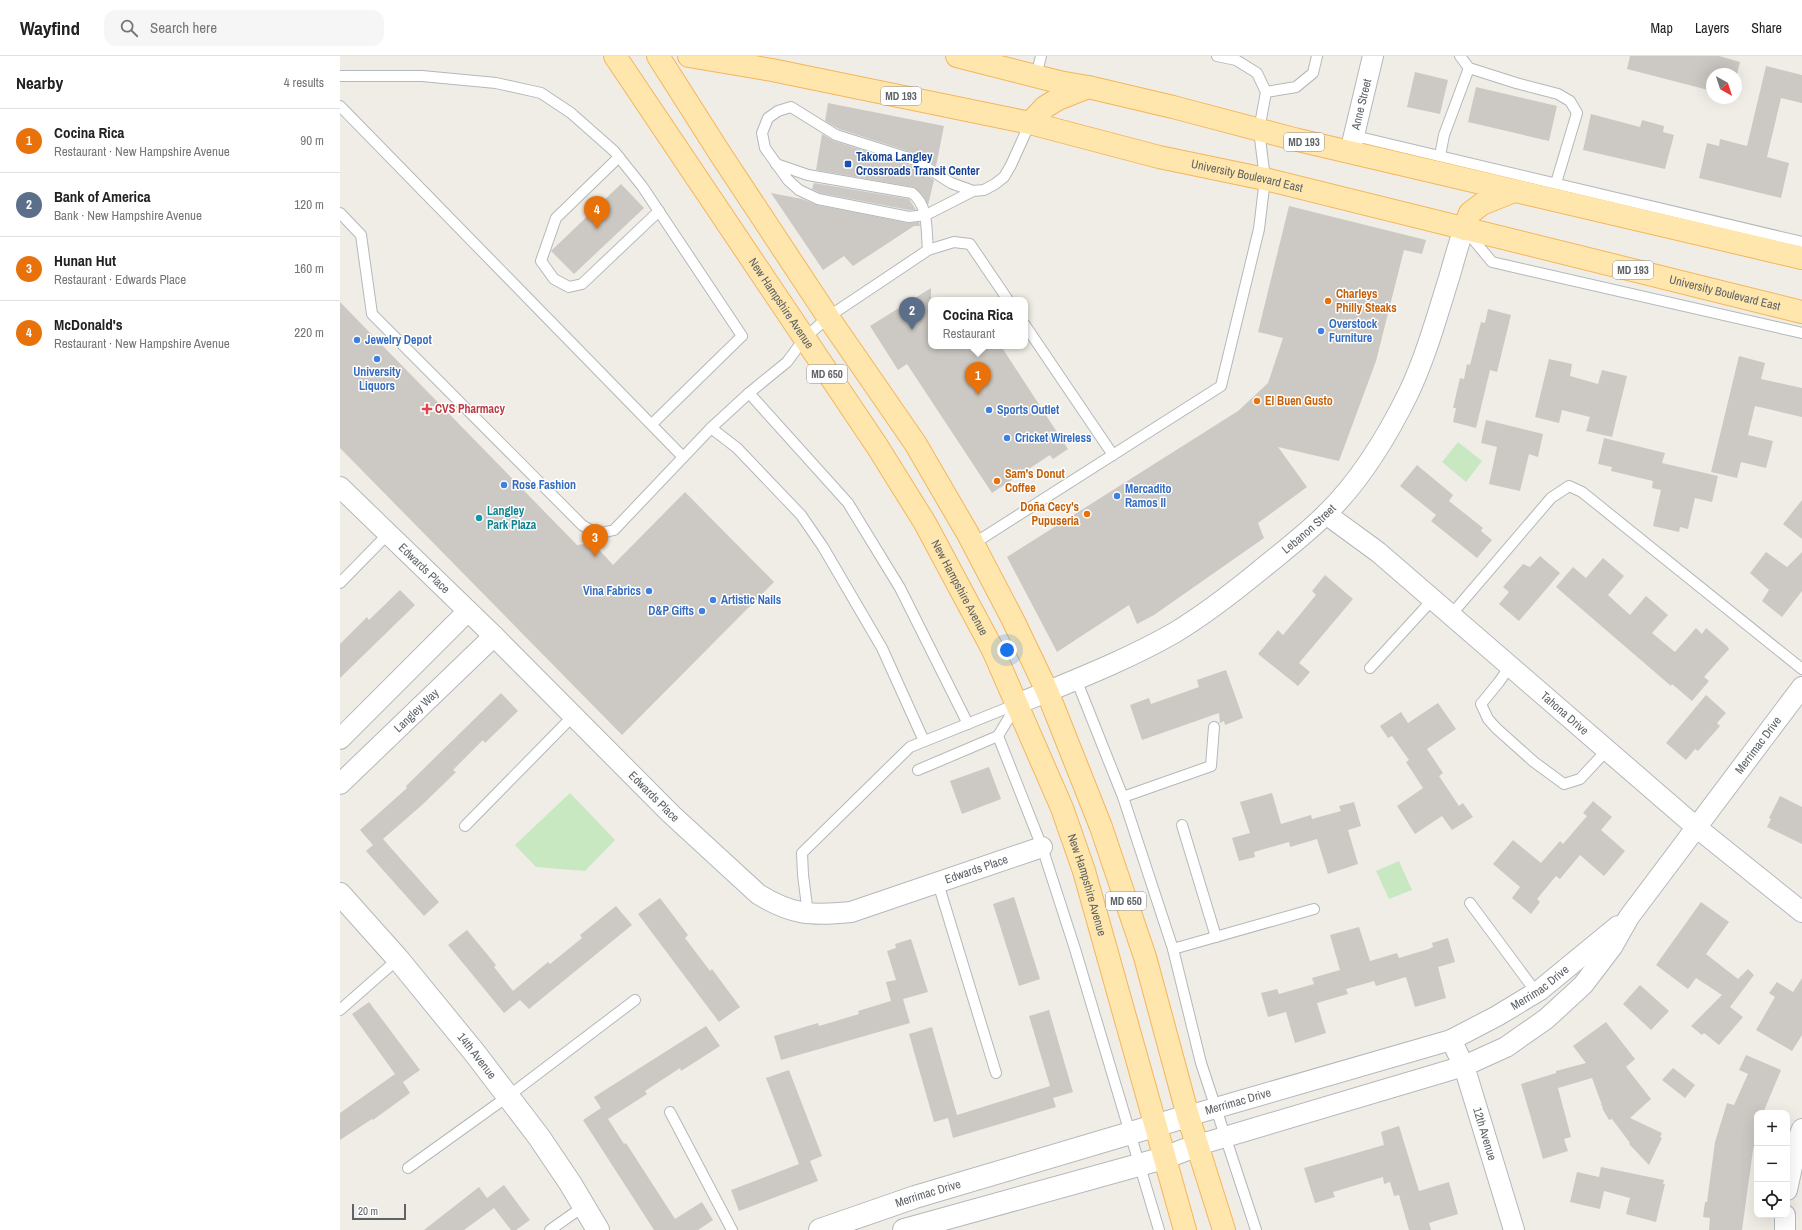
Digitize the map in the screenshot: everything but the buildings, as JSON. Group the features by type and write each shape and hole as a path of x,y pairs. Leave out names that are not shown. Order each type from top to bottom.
{"main road":[{"name":"New Hampshire Avenue","path":"615,56 877,446 925,523 993,650 1062,808 1084,871 1185,1230"},
{"name":"MD 650","path":"658,56 721,155 828,317 915,443 973,544 1013,620 1047,691 1101,828 1145,957 1188,1116 1224,1230"},
{"name":"University Boulevard East","path":"690,56 772,70 1030,123 1159,157 1265,180 1802,312"},
{"name":"MD 193","path":"957,56 1039,66 1059,82 1088,87 1173,107 1259,130 1352,144 1514,191 1802,258"},
{"path":"1030,123 1045,107 1058,99 1088,87"},
{"path":"1464,229 1470,213 1482,204 1514,191"}],"street":[{"name":"Anne Street","path":"1352,144 1373,56"},
{"name":"Lebanon Street","path":"1017,704 1146,647 1196,619 1282,553 1326,514 1353,483 1375,451 1409,390 1422,360 1450,277 1456,248 1464,229"},
{"name":"Edwards Place","path":"340,487 494,636 671,814 758,894 784,908 795,912 808,914 851,912 1042,848"},
{"name":"Tahona Drive","path":"1326,514 1378,552 1696,827 1802,912"},
{"path":"340,739 468,611"},
{"name":"Langley Way","path":"340,784 494,636"},
{"name":"Merrimac Drive","path":"904,1230 933,1226 1164,1158 1198,1145 1464,1066 1506,1047 1546,1019 1583,986 1612,947 1629,917 1802,688"},
{"name":"14th Avenue","path":"340,894 398,959 474,1052 539,1137 598,1230"},
{"name":"Merrimac Drive","path":"820,1230 915,1197 1451,1040 1497,1016 1536,992 1572,965 1629,917"},
{"name":"12th Avenue","path":"1451,1040 1464,1066 1514,1230"},
{"path":"1788,1182 1794,1152 1802,1129"},
{"path":"1785,1218 1785,1230"}],"lane":[{"path":"973,544 1220,386 1259,229 1265,180 1259,130 1266,92 1257,73 1236,60 1217,56"},
{"path":"1266,92 1296,87 1313,73 1317,56"},
{"path":"1460,56 1469,68 1516,83 1558,94 1570,101 1577,113 1556,183"},
{"path":"1440,156 1444,135 1469,68"},
{"path":"340,76 422,76 496,83 541,93 571,113 620,157 642,186 742,336 652,424"},
{"path":"340,106 683,457"},
{"path":"973,191 951,182 915,160 836,135 791,107 778,111 768,118 762,133 765,148 788,180 799,190 818,199 909,217 926,216 973,191 984,190 996,184 1004,177 1012,165 1030,123"},
{"path":"1352,144 1440,156 1802,242"},
{"path":"620,157 556,218 540,261 554,279 569,287 582,284 659,211"},
{"path":"776,164 808,175 912,193 918,197 926,216 928,250"},
{"path":"340,214 362,235 372,314 582,525 597,534 614,530 711,428 749,393 787,362 804,339 828,317 928,250 954,242 970,244 1006,297"},
{"path":"1464,229 1492,262 1802,333"},
{"path":"1028,329 1112,455"},
{"path":"749,393 848,503 900,588 968,724"},
{"path":"711,428 738,448 801,514 823,547 882,648 924,741"},
{"path":"1451,615 1552,498 1569,486 1582,492 1802,669"},
{"path":"340,583 388,534"},
{"path":"1370,668 1433,599"},
{"path":"1510,666 1481,704 1488,719 1534,762 1564,784 1580,780 1607,750"},
{"path":"1076,678 1123,797 1173,949 1201,1063 1256,1230"},
{"path":"808,914 802,853 910,747 1017,704"},
{"path":"918,770 998,736 1017,704"},
{"path":"465,826 573,716"},
{"path":"1123,797 1211,766 1214,727"},
{"path":"998,736 1042,848 1075,949 1159,1230"},
{"path":"1182,825 1216,937"},
{"path":"938,883 996,1073"},
{"path":"1470,903 1536,992"},
{"path":"1173,949 1314,909"},
{"path":"340,1010 398,959"},
{"path":"408,1168 507,1097 635,1000"},
{"path":"670,1112 732,1230"},
{"path":"550,1230 584,1206"}],"green space":[{"path":"1458,442 1482,461 1466,482 1442,462"},
{"path":"570,793 615,840 585,871 536,867 515,845"},
{"path":"1399,861 1412,890 1389,899 1376,871"}],"place":[{"name":"Takoma Langley Crossroads Transit Center","path":"848,164"},
{"name":"McDonald's","path":"597,229"},
{"name":"Charleys Philly Steaks","path":"1328,301"},
{"name":"Bank of America","path":"912,330"},
{"name":"Overstock Furniture","path":"1321,331"},
{"name":"Jewelry Depot","path":"357,340"},
{"name":"University Liquors","path":"377,359"},
{"name":"Cocina Rica","path":"978,395"},
{"name":"El Buen Gusto","path":"1257,401"},
{"name":"CVS Pharmacy","path":"427,409"},
{"name":"Sports Outlet","path":"989,410"},
{"name":"Cricket Wireless","path":"1007,438"},
{"name":"Sam's Donut Coffee","path":"997,481"},
{"name":"Rose Fashion","path":"504,485"},
{"name":"Mercadito Ramos II","path":"1117,496"},
{"name":"Doña Cecy's Pupuseria","path":"1087,514"},
{"name":"Langley Park Plaza","path":"479,518"},
{"name":"Hunan Hut","path":"595,557"},
{"name":"Vina Fabrics","path":"649,591"},
{"name":"Artistic Nails","path":"713,600"},
{"name":"D&P Gifts","path":"702,611"}]}
